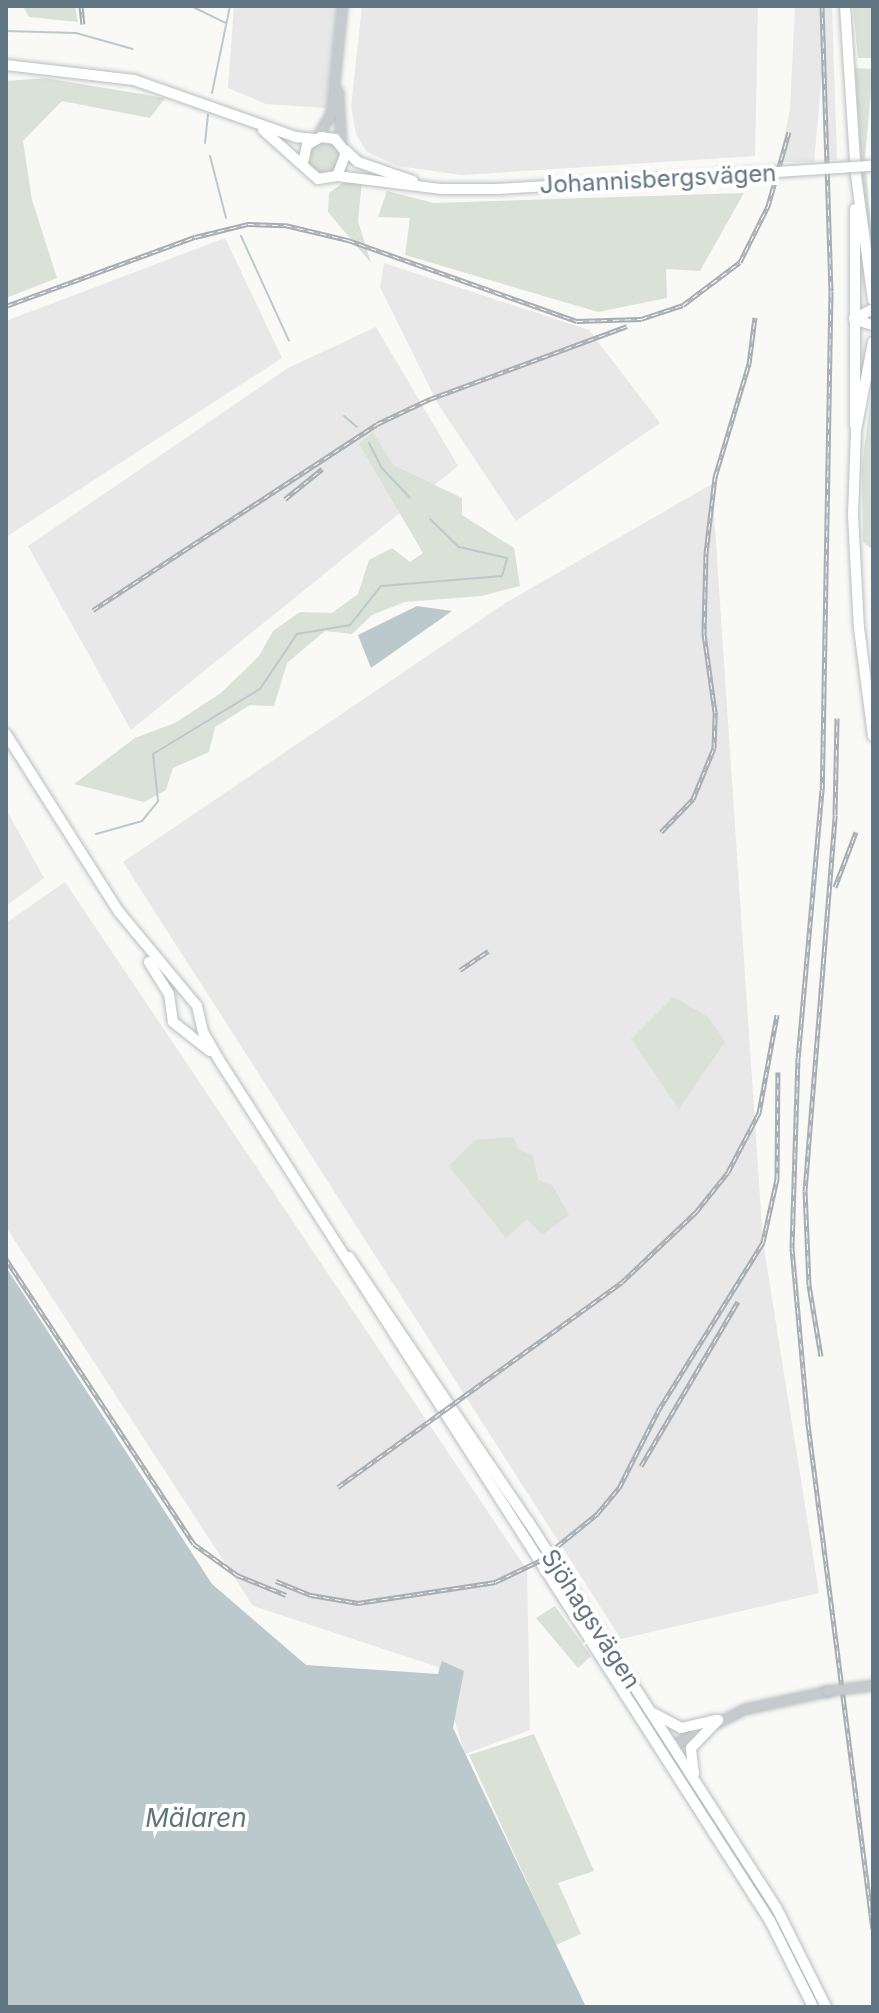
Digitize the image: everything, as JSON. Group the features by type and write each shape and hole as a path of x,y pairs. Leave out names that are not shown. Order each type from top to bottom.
{"main road":[{"path":"845,6 856,175 873,300"},
{"path":"6,65 134,80 254,123 342,146 345,166 337,176 314,178 303,163 254,123"},
{"path":"303,163 305,148 316,138"},
{"name":"Johannisbergsvägen","path":"342,146 358,162 442,189"},
{"name":"Johannisbergsvägen","path":"337,176 442,189 873,166"},
{"path":"856,175 857,603 873,736"},
{"path":"854,319 873,309"},
{"path":"854,319 873,325"},
{"path":"856,430 873,342"},
{"name":"Sjöhagsvägen","path":"6,734 119,912 174,1007 173,1022 185,1029 223,1066"},
{"name":"Sjöhagsvägen","path":"119,912 187,1001 197,1006 199,1019 223,1066 337,1244 602,1645 648,1708 666,1749 780,1939 813,2007"},
{"path":"174,1007 187,1001"},
{"path":"185,1029 199,1019"},
{"name":"Sjöhagsvägen","path":"602,1645 622,1688 701,1792 751,1869 803,1958 826,2007"},
{"path":"648,1708 675,1727 718,1720"},
{"path":"701,1792 690,1762 691,1748 718,1720"},
{"path":"751,1869 780,1939 803,1958"}],"street":[{"path":"316,138 329,120 337,75 342,6"},
{"path":"337,75 342,146"},
{"path":"666,1749 718,1720 789,1696 873,1685"}],"shaded area":[{"path":"23,6 75,6 78,22 29,17"},
{"path":"234,6 337,6 326,108 266,104 228,88"},
{"path":"362,6 758,6 755,156 462,175 398,166 367,152 356,134 351,107"},
{"path":"795,6 832,6 837,160 827,160 822,73 814,162 779,162 790,109"},
{"path":"853,6 873,6 873,58 858,58"},
{"path":"855,68 873,69 865,158 873,248 864,206"},
{"path":"45,78 165,98 150,118 62,101 23,141 32,200 57,278 6,298 6,81"},
{"path":"324,142 335,147 340,158 335,169 324,174 313,169 308,158 313,147"},
{"path":"348,179 362,181 358,221 371,263 328,212 329,193"},
{"path":"387,191 434,203 744,193 700,271 666,269 667,298 598,312 405,255 410,218 378,217"},
{"path":"225,238 282,358 6,537 6,321"},
{"path":"384,263 589,330 660,423 516,521 438,404 380,287"},
{"path":"376,327 458,466 131,730 28,546 288,368"},
{"path":"873,379 873,563 872,549 863,542 862,467"},
{"path":"373,432 393,465 462,498 462,515 514,548 520,586 481,596 405,602 372,615 352,634 325,631 287,663 274,706 250,705 215,727 209,752 173,768 166,790 144,802 74,784 135,738 175,723 221,693 259,656 273,631 300,612 332,613 358,594 369,560 392,548 410,562 423,553 359,444"},
{"path":"712,484 763,1242 819,1593 621,1639 123,862 507,602"},
{"path":"6,809 44,878 6,906"},
{"path":"65,882 527,1570 530,1730 465,1754 438,1667 253,1606 6,1227 6,923"},
{"path":"673,997 708,1017 725,1042 679,1109 631,1039"},
{"path":"513,1137 518,1149 533,1156 538,1180 552,1185 569,1215 542,1235 527,1219 506,1238 449,1166 475,1140"},
{"path":"555,1606 591,1656 578,1668 536,1618"},
{"path":"534,1734 594,1871 558,1883 581,1934 556,1945 469,1755"}],"water":[{"path":"417,606 452,611 371,668 358,635"},
{"name":"Mälaren","path":"6,1267 212,1584 306,1665 438,1674 442,1661 464,1671 453,1728 586,2007 6,2007"}],"waterway":[{"path":"191,6 226,23"},
{"path":"212,93 230,6"},
{"path":"6,31 76,33 133,49"},
{"path":"205,143 208,114"},
{"path":"210,156 226,218"},
{"path":"241,236 289,341"},
{"path":"344,416 357,427"},
{"path":"369,443 381,467 410,498"},
{"path":"96,834 142,821 158,801 153,754 260,689 297,634 350,625 381,586 502,576 507,558 459,547 430,519"}],"railway":[{"path":"81,6 83,24"},
{"path":"822,6 831,291 822,790 798,1057 792,1248 808,1424 873,1929"},
{"path":"6,306 195,237 248,224 285,225 348,240 577,321 641,319 683,305 740,262 768,206 789,132"},
{"path":"661,832 693,799 714,748 715,712 704,634 706,553 715,477 749,364 755,317"},
{"path":"93,610 377,424 430,399 627,326"},
{"path":"285,499 322,469"},
{"path":"821,1356 809,1285 805,1191 835,815 837,718"},
{"path":"835,887 856,832"},
{"path":"460,970 488,951"},
{"path":"338,1487 622,1282 696,1212 728,1172 759,1113 777,1015"},
{"path":"276,1581 311,1595 358,1603 495,1582 539,1561 597,1514 619,1488 658,1411 763,1242 777,1179 778,1072"},
{"path":"6,1259 194,1544 237,1575 286,1595"},
{"path":"641,1466 738,1301"}]}
